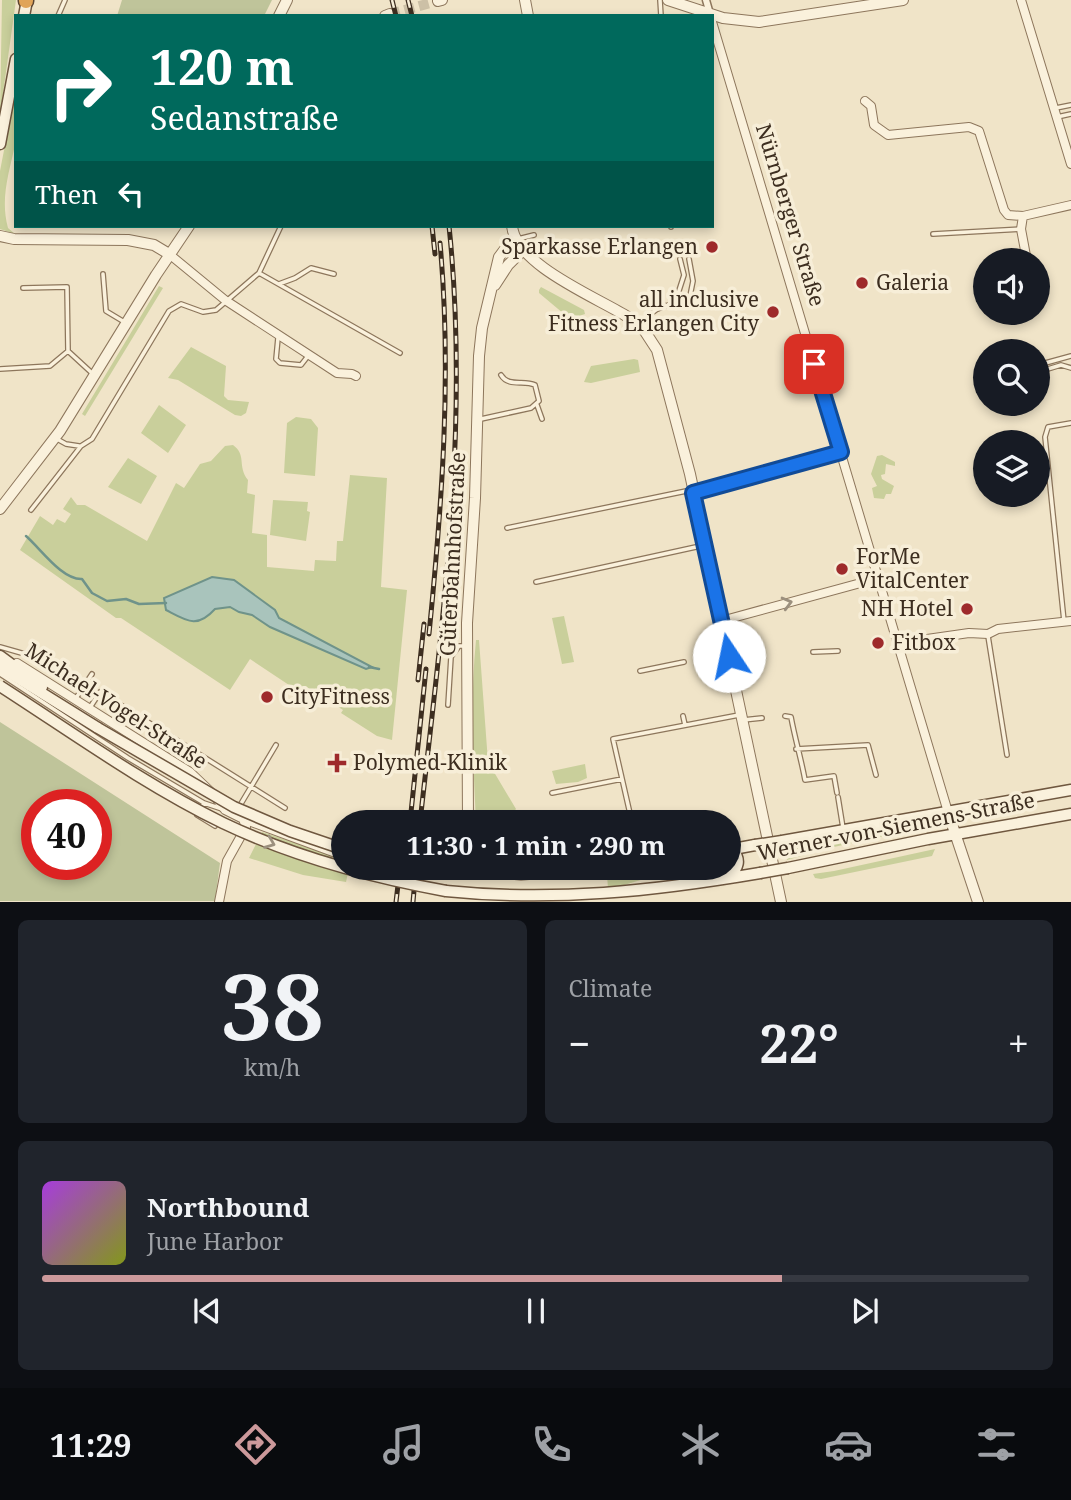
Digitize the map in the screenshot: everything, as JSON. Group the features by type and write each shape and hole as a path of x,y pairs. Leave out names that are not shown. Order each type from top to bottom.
{"main road":[{"path":"0,144 14,70"},
{"path":"0,651 62,706"},
{"path":"0,667 193,785 234,807 331,848"},
{"name":"Werner-von-Siemens-Straße","path":"0,689 221,822 331,865"},
{"name":"Werner-von-Siemens-Straße","path":"741,847 1071,790"},
{"name":"Werner-von-Siemens-Straße","path":"741,876 1071,814"},
{"name":"Werner-von-Siemens-Straße","path":"386,880 446,891 523,898 609,895 715,880"}],"street":[{"path":"668,0 703,14"},
{"path":"714,17 766,22 869,3 903,0"},
{"path":"1021,0 1071,164"},
{"name":"Nürnberger Straße","path":"714,32 948,811 978,901"},
{"path":"865,101 871,106 874,125 888,135 968,127 979,131 1005,217 1023,216 1071,205"},
{"path":"1023,216 1021,229 1025,248"},
{"path":"0,509 55,438 125,323 188,228"},
{"path":"513,228 522,251 540,266 642,327 657,350 693,491 781,901"},
{"path":"0,236 14,239 128,240 154,245 225,300 279,336 337,373 356,376"},
{"name":"Güterbahnhofstraße","path":"468,810 467,646 481,337 499,257 508,245 516,240"},
{"name":"Güterbahnhofstraße","path":"493,289 508,265 522,251"},
{"path":"693,491 841,452"},
{"path":"722,621 879,578"},
{"path":"899,643 969,633 988,634 998,629 1068,621"},
{"name":"Michael-Vogel-Straße","path":"0,651 190,772 201,780 225,810 331,849"},
{"path":"219,901 227,860 246,827 239,817"}],"lane":[{"path":"1056,112 1071,105"},
{"path":"1056,112 1071,114"},
{"path":"31,510 81,446 92,439 173,307 187,305 209,313 259,273 280,228"},
{"path":"933,234 1021,229"},
{"path":"516,240 534,235"},
{"path":"522,251 528,237"},
{"path":"675,303 684,275 680,259"},
{"path":"642,327 654,310 687,299 692,290 689,259"},
{"path":"278,284 295,278 310,268 334,274"},
{"path":"259,273 400,353"},
{"path":"103,274 106,311 125,323"},
{"path":"23,288 67,287 68,351 95,375"},
{"path":"279,336 276,359 280,363 301,365 309,355"},
{"path":"0,369 50,366 68,351"},
{"path":"1050,362 1071,356"},
{"path":"1050,368 1061,365 1071,368"},
{"path":"500,375 510,382 535,385 542,419"},
{"path":"478,419 523,411 537,405"},
{"path":"1068,621 1045,437 1048,427 1071,423"},
{"path":"55,438 66,444 81,446"},
{"path":"507,528 693,491"},
{"path":"536,582 705,545"},
{"path":"988,634 1007,755"},
{"path":"447,705 451,657 459,646 467,646"},
{"path":"0,651 46,660"},
{"path":"813,652 838,651"},
{"path":"640,671 684,662"},
{"path":"0,674 128,758 204,803 225,810"},
{"path":"75,700 92,674"},
{"path":"0,689 215,826"},
{"path":"89,709 100,692 285,808"},
{"path":"683,716 685,725"},
{"path":"785,716 791,717 805,780 834,776 844,830"},
{"path":"629,810 613,739 685,725 742,717 762,718"},
{"path":"239,817 251,786 276,745"},
{"path":"796,749 867,745 876,775"},
{"path":"552,793 622,779"},
{"path":"197,815 204,803"}],"green space":[{"path":"2,0 16,0 14,14 0,115"},
{"path":"122,0 272,0 265,14 118,14"},
{"path":"14,98 14,148 6,186 5,207 8,228 15,234 0,229 0,171"},
{"path":"159,286 163,288 85,416 82,414"},
{"path":"541,287 584,310 585,314 570,319 539,293"},
{"path":"191,347 226,366 224,396 228,400 249,402 246,413 235,415 178,380 168,378"},
{"path":"638,360 640,372 591,383 584,382 591,366"},
{"path":"159,405 186,425 168,453 141,433"},
{"path":"296,417 311,419 318,428 315,476 284,473 287,423"},
{"path":"233,445 240,453 248,480 247,493 255,495 252,533 267,535 267,567 314,571 315,560 336,561 337,541 343,541 350,475 387,478 381,587 407,590 392,740 377,736 305,686 301,693 250,659 230,690 121,618 116,618 20,550 40,516 53,525 57,519 65,523 71,514 63,509 71,497 77,505 85,505 147,541 176,483 184,488 200,464 211,461 225,446"},
{"path":"882,455 895,462 895,466 886,464 885,474 881,475 882,479 894,486 891,494 886,494 884,499 874,498 872,488 877,486 871,474 877,456"},
{"path":"128,458 157,476 141,504 108,487"},
{"path":"273,500 308,502 307,511 310,512 306,541 270,535"},
{"path":"564,616 574,662 562,664 552,618"},
{"path":"476,640 479,640 488,762 515,810 475,810"},
{"path":"0,722 105,789 21,789 21,880 112,880 112,794 220,863 215,901 0,901"},
{"path":"585,764 587,778 578,782 556,784 552,771"},
{"path":"925,822 927,827 787,860 784,847"},
{"path":"262,832 331,854 331,880 303,875 249,858"},
{"path":"935,849 932,856 821,879 815,878 813,874 834,871"},
{"path":"607,880 641,880 621,886 608,888"}],"water":[{"path":"212,577 234,580 275,610 279,618 372,667 366,669 230,607 215,609 197,621 186,620 166,610 164,598"}],"waterway":[{"path":"26,536 59,569 67,575 82,579 92,593 107,601 126,599 139,604 166,603"},
{"path":"369,667 379,669"}],"tunnel":[{"path":"390,14 438,1"}],"railway":[{"path":"392,0 396,14"},
{"path":"408,0 412,14"},
{"path":"432,228 435,254"},
{"path":"421,810 451,525 455,450 455,301 449,228"},
{"path":"429,634 444,439 445,341 440,243"},
{"path":"418,680 424,624"},
{"path":"411,810 426,669"},
{"path":"396,902 399,880"},
{"path":"413,902 415,880"}],"place":[{"name":"Sparkasse Erlangen","path":"712,247"},
{"name":"Galeria","path":"862,283"},
{"name":"all inclusive Fitness Erlangen City","path":"773,312"},
{"name":"ForMe VitalCenter","path":"842,569"},
{"name":"NH Hotel","path":"967,609"},
{"name":"Fitbox","path":"878,643"},
{"name":"CityFitness","path":"267,697"},
{"name":"Polymed-Klinik","path":"337,763"}],"route":[{"path":"729,656 693,493 841,452 814,364"}]}
